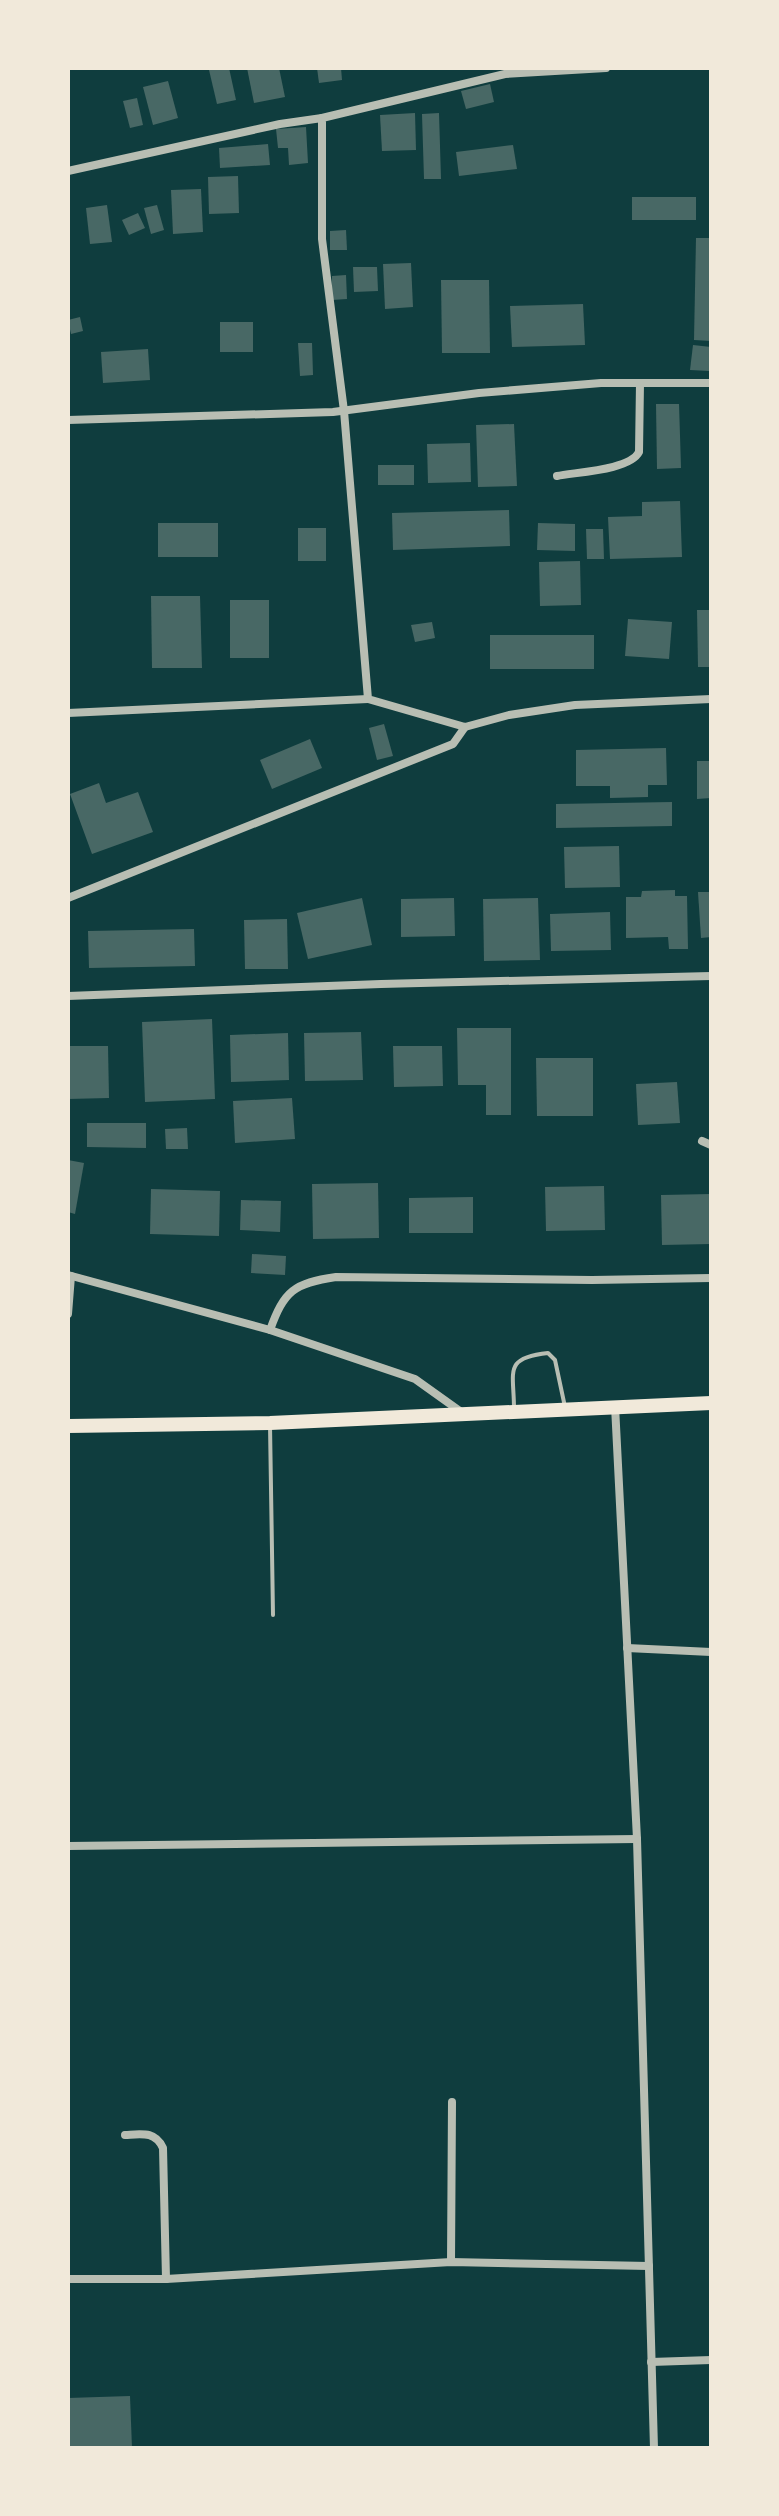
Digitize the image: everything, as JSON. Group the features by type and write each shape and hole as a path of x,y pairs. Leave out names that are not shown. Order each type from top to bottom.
{"main road":[{"path":"68,1426 270,1423 711,1403"}],"street":[{"path":"68,171 280,124 322,118 505,74 606,68"},
{"path":"322,118 322,239 344,411 368,699"},
{"path":"68,420 344,411 479,393 601,383 711,383"},
{"path":"557,476 623,465 635,459 639,452 640,383"},
{"path":"68,713 368,699 465,727 509,715 575,705 711,699"},
{"path":"68,898 453,744 465,727"},
{"path":"68,996 711,976"},
{"path":"68,1314 70,1275 270,1330 415,1379 464,1415"},
{"path":"270,1330 281,1301 294,1289 314,1280 336,1277 711,1278"},
{"path":"615,1405 637,1839 654,2448"},
{"path":"627,1648 711,1652"},
{"path":"68,1846 637,1839"},
{"path":"451,2262 452,2102"},
{"path":"125,2135 150,2134 159,2139 163,2148 166,2279"},
{"path":"68,2279 166,2279 451,2262 649,2266"},
{"path":"651,2362 711,2360"}],"lane":[{"path":"514,1412 514,1368 518,1360 524,1356 548,1353 555,1360 565,1408"},
{"path":"270,1423 273,1615"}],"building":[{"path":"229,68 236,100 217,104 209,70"},
{"path":"247,68 279,68 285,97 254,103"},
{"path":"317,68 341,68 342,80 319,83"},
{"path":"168,81 178,118 153,125 143,87"},
{"path":"490,84 494,102 466,109 461,91"},
{"path":"137,98 143,125 130,128 123,101"},
{"path":"415,113 416,150 382,151 380,115"},
{"path":"439,113 441,179 424,179 422,114"},
{"path":"306,127 308,163 289,165 288,148 278,148 276,129"},
{"path":"268,144 270,165 220,168 219,148"},
{"path":"513,145 517,169 459,176 456,152"},
{"path":"238,176 239,213 209,214 208,177"},
{"path":"201,189 203,232 173,234 171,190"},
{"path":"632,197 696,197 696,220 632,220"},
{"path":"107,205 112,242 90,244 86,208"},
{"path":"157,205 164,230 151,234 144,208"},
{"path":"138,213 145,228 129,235 122,220"},
{"path":"346,230 347,250 330,250 330,231"},
{"path":"696,238 711,238 711,341 694,340"},
{"path":"411,263 413,307 385,309 383,264"},
{"path":"353,267 377,267 378,291 354,292"},
{"path":"346,275 347,299 332,300 332,276"},
{"path":"441,280 489,280 490,353 442,353"},
{"path":"583,304 585,345 512,347 510,306"},
{"path":"80,317 83,331 71,334 68,320"},
{"path":"220,322 253,322 253,352 220,352"},
{"path":"298,343 312,343 313,375 300,376"},
{"path":"693,345 711,347 709,371 690,370"},
{"path":"148,349 150,380 103,383 101,352"},
{"path":"656,404 679,404 681,468 657,469"},
{"path":"514,424 517,486 478,487 476,425"},
{"path":"470,443 471,482 428,483 427,444"},
{"path":"378,465 414,465 414,485 378,485"},
{"path":"680,501 682,557 610,559 608,517 642,516 642,502"},
{"path":"509,510 510,546 393,550 392,513"},
{"path":"158,523 218,523 218,557 158,557"},
{"path":"538,523 575,524 575,551 537,550"},
{"path":"298,528 326,528 326,561 298,561"},
{"path":"586,529 603,529 604,559 587,559"},
{"path":"580,561 581,605 540,606 539,562"},
{"path":"151,596 200,596 202,668 152,668"},
{"path":"230,600 269,600 269,658 230,658"},
{"path":"697,610 711,610 711,667 698,667"},
{"path":"628,619 672,622 669,659 625,656"},
{"path":"432,622 435,638 415,642 411,625"},
{"path":"490,635 594,635 594,669 490,669"},
{"path":"384,724 393,756 377,760 369,728"},
{"path":"310,739 322,768 272,789 260,760"},
{"path":"666,748 667,785 648,785 648,797 610,798 610,786 576,786 576,750"},
{"path":"697,761 711,761 711,798 697,799"},
{"path":"99,783 106,803 138,792 153,832 92,854 70,794"},
{"path":"672,802 672,826 556,828 556,804"},
{"path":"619,846 620,887 565,888 564,847"},
{"path":"675,890 675,896 687,896 688,949 669,949 668,937 626,938 626,897 641,897 642,891"},
{"path":"698,892 711,892 711,937 701,938"},
{"path":"362,898 372,945 308,959 297,913"},
{"path":"454,898 455,936 401,937 401,899"},
{"path":"538,898 540,960 484,961 483,899"},
{"path":"610,912 611,950 551,951 550,914"},
{"path":"287,919 288,969 245,969 244,920"},
{"path":"194,929 195,966 89,968 88,931"},
{"path":"212,1019 215,1099 145,1102 142,1022"},
{"path":"457,1028 511,1028 511,1115 486,1115 486,1085 458,1085"},
{"path":"361,1032 363,1080 305,1081 304,1033"},
{"path":"288,1033 289,1080 231,1082 230,1035"},
{"path":"68,1046 108,1046 109,1098 68,1099"},
{"path":"393,1046 442,1046 443,1086 394,1087"},
{"path":"536,1058 593,1058 593,1116 537,1116"},
{"path":"677,1082 680,1123 638,1125 636,1084"},
{"path":"292,1098 295,1139 235,1143 233,1101"},
{"path":"87,1123 146,1123 146,1148 87,1147"},
{"path":"187,1128 188,1149 166,1149 165,1129"},
{"path":"68,1160 84,1163 75,1214 68,1212"},
{"path":"378,1183 379,1238 313,1239 312,1184"},
{"path":"604,1186 605,1230 546,1231 545,1187"},
{"path":"151,1189 220,1191 219,1236 150,1234"},
{"path":"711,1194 711,1244 662,1245 661,1195"},
{"path":"473,1197 473,1233 409,1233 409,1198"},
{"path":"241,1200 281,1201 280,1232 240,1230"},
{"path":"252,1254 286,1256 285,1275 251,1273"},
{"path":"130,2396 132,2448 68,2448 68,2398"}]}
